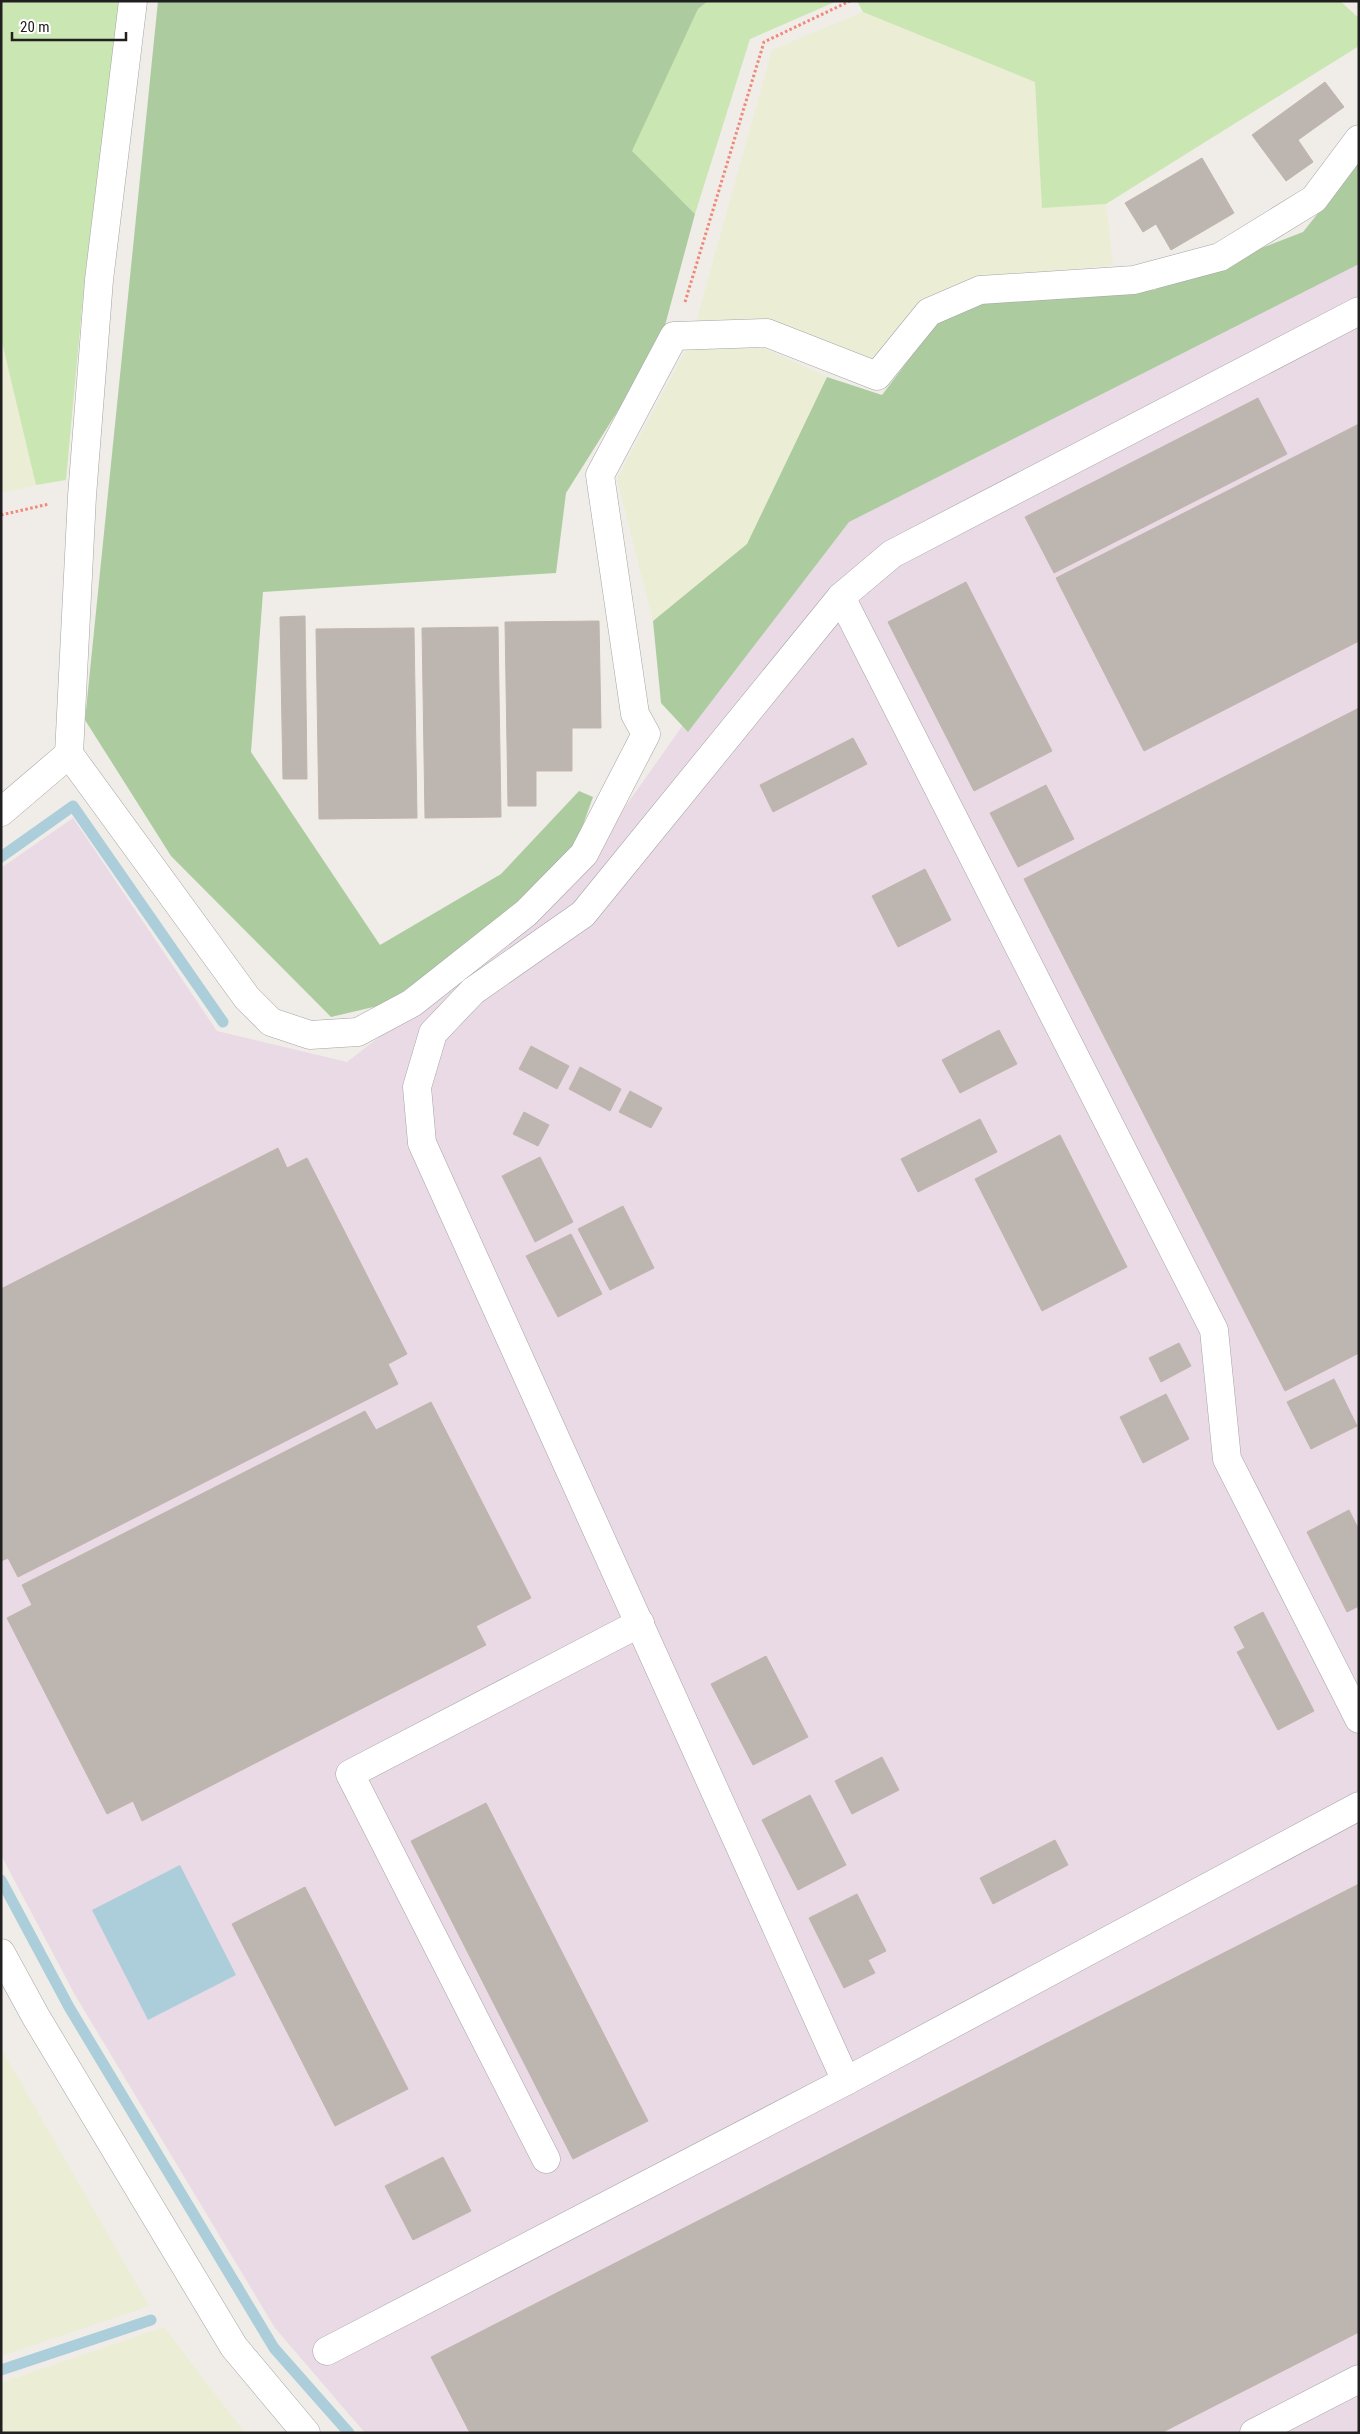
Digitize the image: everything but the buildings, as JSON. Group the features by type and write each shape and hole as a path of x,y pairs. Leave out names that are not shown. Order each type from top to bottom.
{"street":[{"path":"132,1 99,280 82,496 69,754 247,998 271,1022 310,1035 358,1032 412,1003 526,913 584,854 646,734 635,714 600,475 674,336 767,333 877,376 929,312 980,290 1134,280 1220,257 1314,199 1359,139"},
{"path":"846,2081 422,1143 417,1087 433,1033 473,991 583,914 841,597 892,554 1359,310"},
{"path":"841,597 1214,1330 1227,1460 1359,1719"},
{"path":"1,812 69,754"},
{"path":"546,2159 350,1774 640,1624"},
{"path":"327,2350 846,2081 1359,1806"},
{"path":"1,1953 36,2017 234,2347 306,2433"},
{"path":"1254,2433 1359,2379"}],"path":[{"path":"674,336 764,42 850,1"},
{"path":"1,515 82,496"}],"shaded area":[{"path":"1359,239 1359,2433 365,2433 275,2328 75,1995 1,1855 1,868 73,818 217,1031 347,1062 562,896 838,506"}],"green space":[{"path":"1,1 119,1 84,286 66,480 36,485 1,338"},
{"path":"158,1 708,1 698,9 632,151 695,214 660,344 566,493 556,573 263,592 251,752 380,945 501,874 579,791 593,797 575,847 491,926 386,1004 331,1017 171,856 85,720"},
{"path":"708,1 837,1 750,39 695,214 631,151 698,9"},
{"path":"857,1 1340,1 1359,18 1359,46 1106,204 1042,208 1035,82 863,12"},
{"path":"863,12 1035,82 1042,208 1106,204 1113,265 974,279 920,301 870,363 766,319 696,322 772,50"},
{"path":"1359,162 1359,264 849,522 688,732 661,703 653,621 747,544 827,377 882,395 941,317 992,300 1154,290 1303,232"},
{"path":"1,338 36,485 1,493"},
{"path":"753,343 827,377 747,544 653,621 617,479 689,344"},
{"path":"1,2048 149,2306 1,2356"},
{"path":"164,2327 245,2433 1,2433 1,2383"}],"water":[{"path":"180,1865 236,1975 148,2020 92,1910"}],"waterway":[{"path":"1,857 73,806 223,1022"},
{"path":"1,1880 69,2007 274,2348 349,2433"},
{"path":"1,2370 151,2320"}]}
